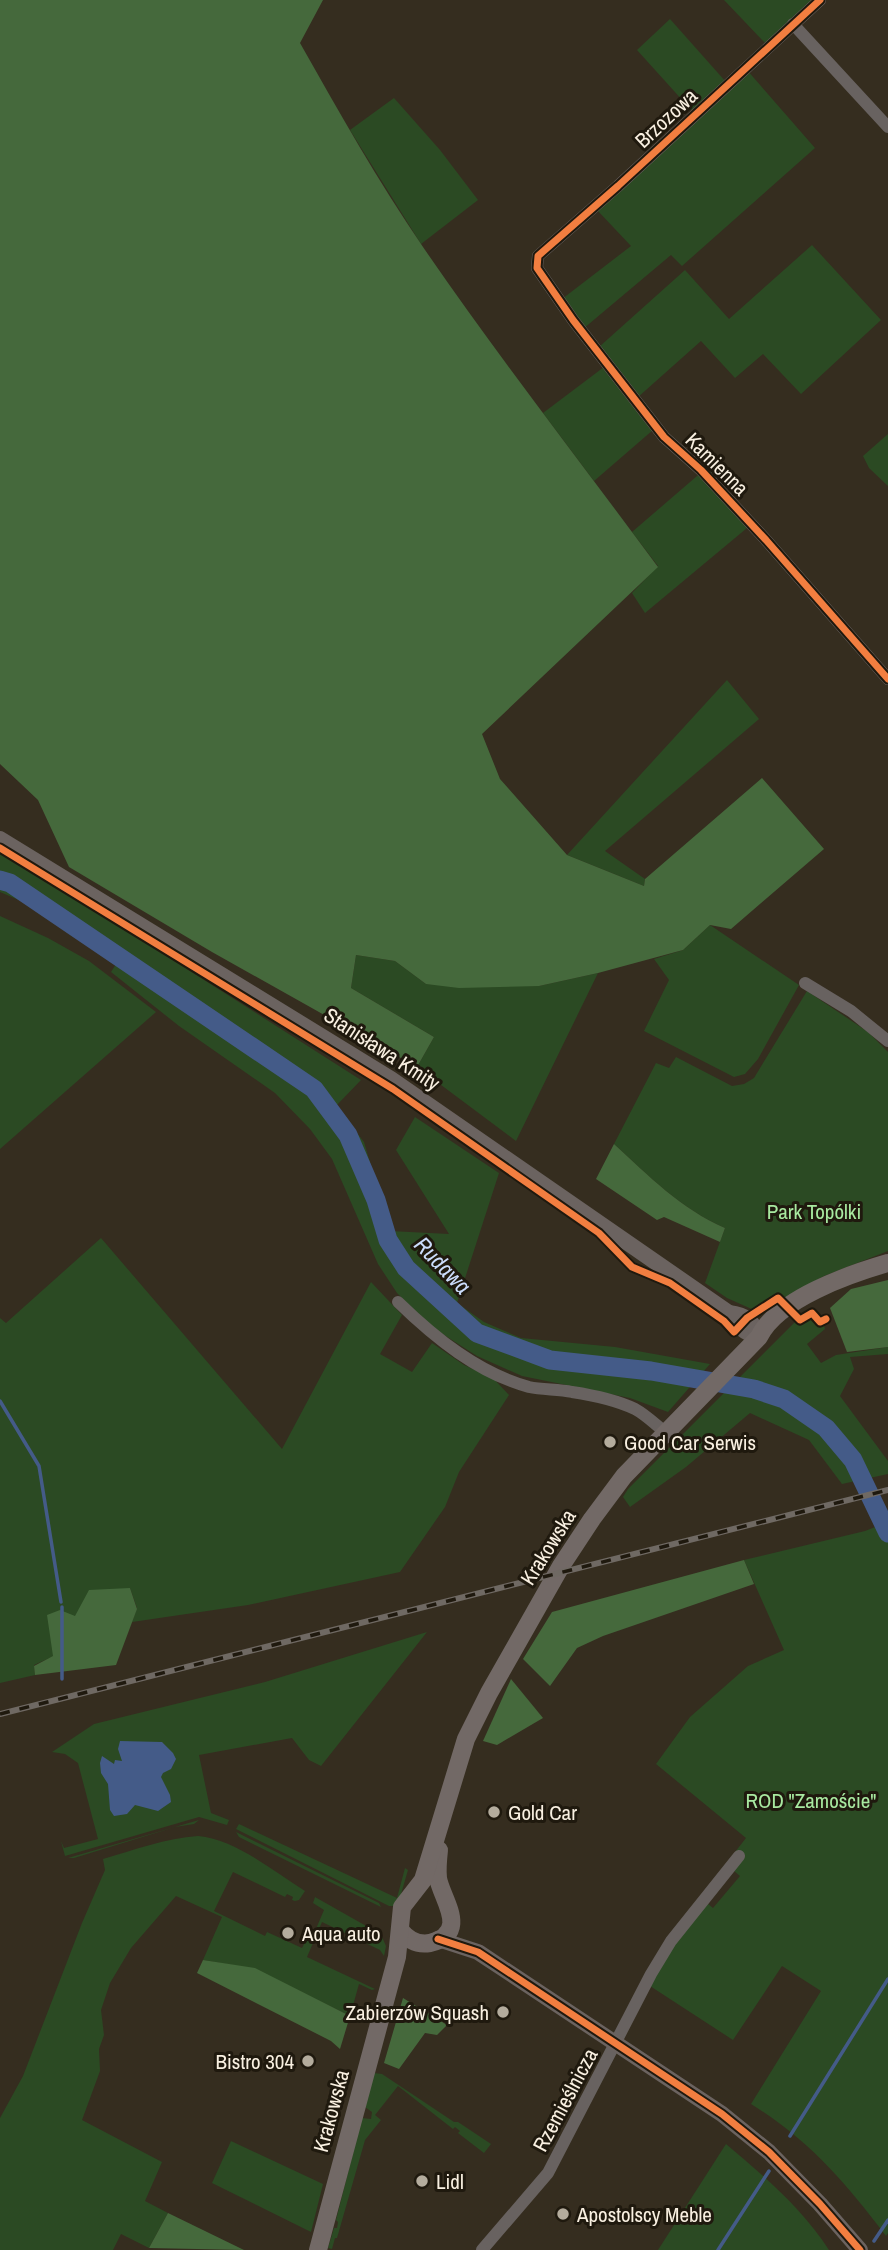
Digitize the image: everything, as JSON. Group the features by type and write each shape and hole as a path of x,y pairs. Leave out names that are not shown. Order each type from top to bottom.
{"main road":[{"name":"Stanisława Kmity","path":"0,839 391,1079 729,1313 747,1318 754,1324 759,1338"},
{"name":"Krakowska","path":"417,1889 423,1880 442,1823 466,1739 568,1554 616,1486 665,1432 759,1338 771,1335 845,1278 888,1263"},
{"name":"Krakowska","path":"442,1823 438,1877 443,1894"},
{"path":"478,1952 455,1927 443,1894 430,1888 417,1889 402,1908 400,1928 415,1942 447,1940 478,1952 722,2114 769,2152 860,2250"},
{"path":"433,1941 448,1930 452,1918"},
{"name":"Krakowska","path":"318,2250 390,1984 400,1928"},
{"name":"Krakowska","path":"390,1984 412,1952 433,1941"}],"street":[{"name":"Brzozowa","path":"537,262 538,256 820,0"},
{"path":"793,24 888,127"},
{"name":"Kamienna","path":"537,262 537,268 573,320 664,437 701,470 766,540 888,679"},
{"path":"805,983 851,1011 888,1041"},
{"path":"398,1302 425,1328 464,1357 497,1374 530,1387 571,1391 627,1406 639,1411 665,1432"},
{"name":"Rzemieślnicza","path":"482,2250 548,2173 651,1974 671,1941 739,1856"}],"green space":[{"path":"0,0 323,0 300,43 359,146 451,288 658,567 482,734 500,779 567,855 644,886 645,879 762,778 824,849 731,929 710,925 683,950 598,973 539,986 459,988 426,984 395,961 356,955 351,988 434,1037 417,1067 212,952 69,867 38,800 0,764"},
{"path":"724,0 812,0 766,44"},
{"path":"670,19 726,82 693,112 637,50"},
{"path":"747,70 815,148 682,266 671,255 583,329 562,299 631,246 597,210"},
{"path":"394,98 440,150 478,200 421,244 350,130"},
{"path":"812,245 881,320 801,394 763,354 735,378 701,341 637,398 599,347 685,270 729,319"},
{"path":"604,367 653,430 594,481 543,413"},
{"path":"888,434 888,486 869,468 863,456"},
{"path":"707,452 723,466 711,477 753,523 645,613 632,593 658,566 632,532 704,470 696,462"},
{"path":"727,680 759,719 605,851 645,879 644,886 567,855"},
{"path":"0,850 361,1080 336,1106 364,1142 390,1231 449,1234 396,1150 415,1117 499,1173 457,1303 484,1322 521,1338 615,1347 710,1364 668,1412 630,1398 522,1376 477,1356 430,1326 397,1293 378,1264 332,1159 310,1129 275,1093 179,1026 111,972 118,961 42,910 0,892"},
{"path":"0,916 89,961 156,1012 0,1149"},
{"path":"710,925 799,985 758,1059 745,1074 734,1077 644,1031 669,980 654,959 683,950"},
{"path":"356,955 395,961 426,984 539,986 598,973 516,1141 417,1067 434,1037 351,988"},
{"name":"Park Topólki","path":"807,991 868,1032 888,1052 888,1251 824,1276 784,1299 772,1298 756,1311 727,1298 705,1283 725,1228 680,1202 614,1144 656,1063 669,1068 676,1057 732,1086 744,1084 754,1078"},
{"path":"614,1144 680,1202 725,1228 720,1242 664,1217 657,1220 596,1179"},
{"path":"101,1238 282,1449 371,1282 402,1315 380,1354 412,1372 432,1343 464,1365 493,1378 509,1395 459,1472 445,1507 400,1572 248,1605 132,1622 137,1608 130,1588 54,1656 34,1665 35,1675 0,1683 0,1318 6,1323"},
{"path":"888,1280 888,1347 847,1352 830,1308 851,1289"},
{"path":"810,1317 818,1325 823,1322 825,1329 807,1344 821,1363 836,1355 888,1347 888,1354 850,1357 854,1369 840,1396 888,1461 888,1474 842,1484 809,1440 750,1413 686,1467 630,1507 623,1497 628,1489 796,1321 803,1322"},
{"name":"ROD \"Zamoście\"","path":"888,1522 886,2236 825,2163 791,2132 751,2104 821,1991 782,1966 733,2040 650,1986 670,1950 707,1903 713,1908 740,1876 734,1871 735,1852 746,1838 656,1764 690,1717 748,1666 784,1650 744,1560 865,1531"},
{"path":"744,1560 754,1584 603,1636 577,1648 550,1686 523,1659 552,1612"},
{"path":"130,1588 137,1609 116,1665 35,1675 34,1666 53,1656 47,1615 60,1610 75,1616 89,1590"},
{"path":"427,1632 321,1766 309,1760 292,1738 199,1755 211,1813 229,1820 227,1825 199,1817 65,1856 61,1841 64,1848 98,1839 78,1763 65,1754 52,1752 94,1724 265,1682"},
{"path":"511,1679 543,1718 497,1745 483,1741"},
{"path":"199,1820 194,1824 68,1858"},
{"path":"239,1824 397,1898 405,1868 408,1870 399,1901 394,1906 389,1906 236,1829"},
{"path":"236,1832 379,1903 381,1907 239,1837"},
{"path":"198,1836 227,1843 241,1850 305,1891 299,1900 295,1901 287,1894 285,1897 233,1872 214,1911 265,1936 267,1932 302,1948 309,1934 313,1936 324,1910 313,1903 315,1897 368,1927 367,1930 382,1937 386,1946 384,1956 380,1950 322,1922 307,1957 375,1989 359,1984 350,2016 255,1969 203,1960 222,1917 176,1896 131,1948 110,1983 101,2010 104,2035 99,2049 100,2071 82,2120 162,2162 145,2201 168,2213 149,2248 121,2234 113,2250 0,2250 0,2118 23,2076 105,1870 103,1859 162,1842"},
{"path":"203,1960 255,1968 350,2016 340,2049 331,2041 197,1973"},
{"path":"403,1998 447,2025 437,2035 425,2033 399,2069 384,2063"},
{"path":"374,2073 382,2074 491,2144 484,2153 458,2133 460,2131 455,2127 453,2129 398,2086 375,2115 381,2120 365,2140 337,2238 332,2249 328,2248 334,2228 337,2228 336,2220 362,2118 371,2119 372,2112 365,2107"},
{"path":"231,2141 323,2184 311,2232 212,2183"},
{"path":"726,2144 795,2206 829,2250 658,2250"},
{"path":"168,2213 244,2250 149,2248"}],"water":[{"path":"120,1741 162,1742 173,1753 176,1759 171,1769 161,1777 171,1802 158,1811 135,1805 127,1814 114,1816 110,1810 108,1784 101,1773 100,1763 102,1756 114,1764 115,1760 122,1761 118,1749"}],"waterway":[{"name":"Rudawa","path":"0,880 10,883 314,1089 348,1135 376,1200 388,1240 406,1268 477,1333 550,1360 651,1371 754,1389 784,1399 826,1428 853,1460 888,1533"},
{"path":"0,1401 39,1466 61,1602"},
{"path":"62,1607 62,1679"},
{"path":"790,2136 888,1979"},
{"path":"718,2250 769,2171"},
{"path":"874,2241 888,2220"}],"railway":[{"path":"0,1714 888,1490"}],"cycle path":[{"path":"820,0 538,256 537,268 573,320 664,437 701,470 766,540 888,679"},
{"path":"0,848 393,1089 599,1233 632,1267 670,1283 724,1321 734,1332 747,1318 778,1298 800,1320 812,1313 820,1322 826,1319"},
{"path":"438,1939 478,1952 722,2114 769,2152 860,2250"}],"place":[{"name":"Good Car Serwis","path":"610,1442"},
{"name":"Gold Car","path":"494,1812"},
{"name":"Aqua auto","path":"288,1933"},
{"name":"Zabierzów Squash","path":"503,2012"},
{"name":"Bistro 304","path":"308,2061"},
{"name":"Lidl","path":"422,2181"},
{"name":"Apostolscy Meble","path":"563,2214"}]}
